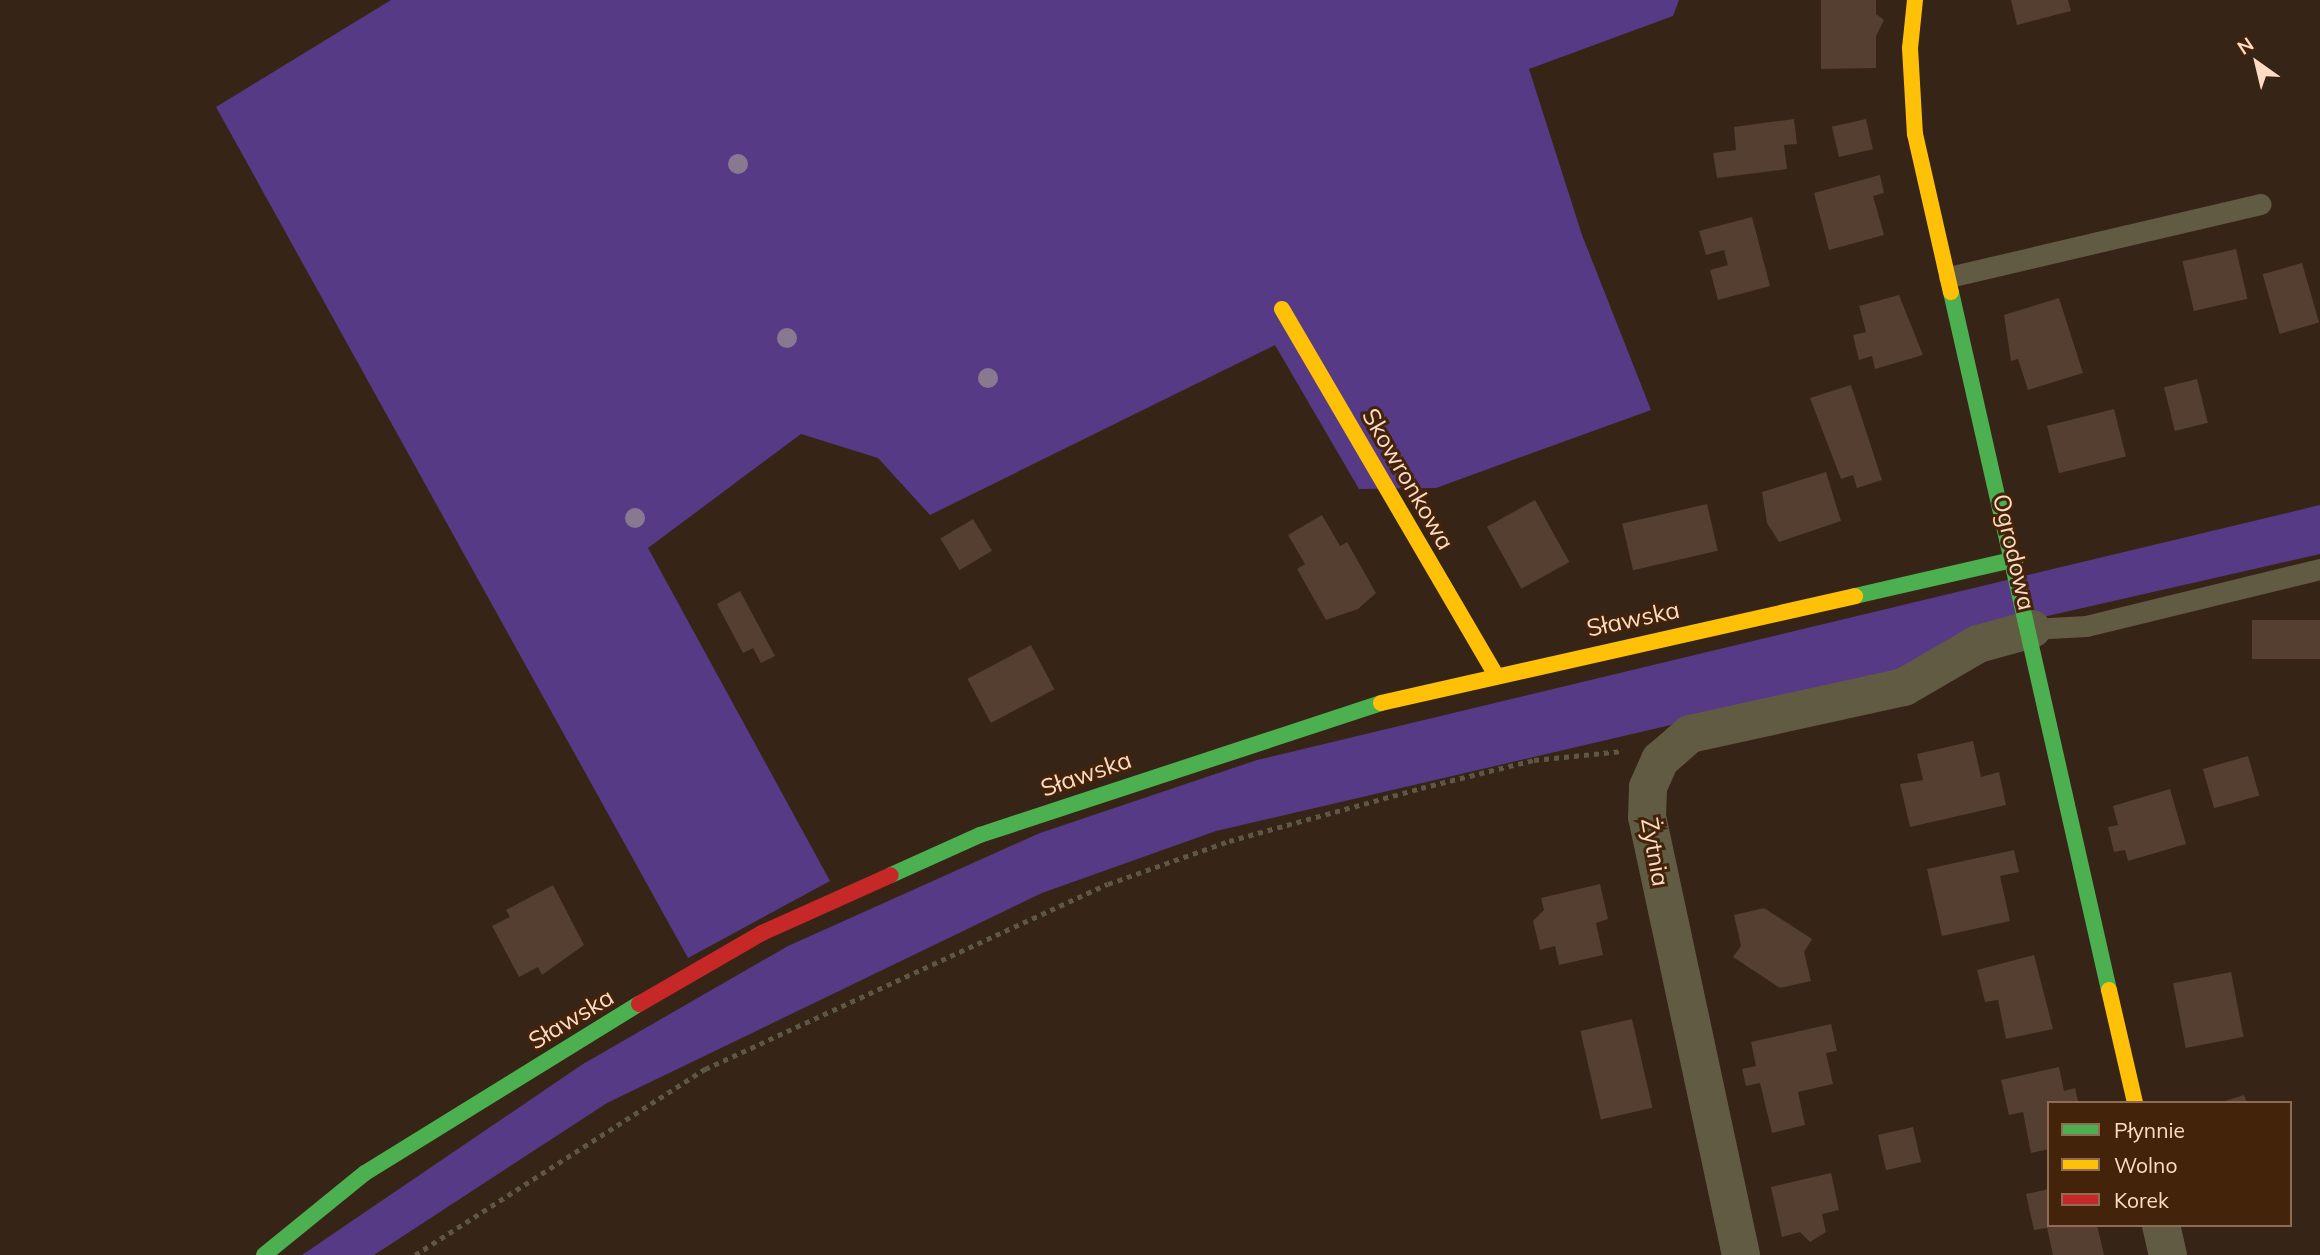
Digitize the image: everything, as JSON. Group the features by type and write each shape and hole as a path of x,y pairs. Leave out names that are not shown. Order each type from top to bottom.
{"street":[{"name":"Ogrodowa","path":"1915,0 1910,48 1915,134 2032,629 2135,1101"},
{"name":"Skowronkowa","path":"1282,309 1495,673"},
{"name":"Sławska","path":"264,1255 365,1173 595,1030 871,880 993,830 1317,719 1495,673 2016,559"},
{"name":"Żytnia","path":"1741,1255 1647,817 1648,787 1660,760 1690,734 1904,687 1978,644 2032,629"},
{"path":"2161,1227 2168,1255"}],"lane":[{"path":"1949,277 2261,204"},
{"path":"2032,629 2086,626 2320,569"}],"path":[{"path":"415,1255 705,1069 1108,884 1229,841 1534,760 1597,749 1660,760"}],"shaded area":[{"path":"391,0 1679,0 1673,16 1529,69 1582,235 1651,410 1436,488 1359,489 1275,345 930,515 878,458 801,434 648,548 830,881 688,958 216,107"},
{"path":"2320,505 2320,554 1972,633 1920,667 1216,831 1042,893 607,1103 374,1255 302,1255 583,1064 788,946 1040,833 1257,760"}],"building":[{"path":"1821,0 1876,0 1876,14 1884,20 1876,36 1876,68 1821,69"},
{"path":"2011,0 2068,0 2071,11 2017,25"},
{"path":"1794,119 1797,144 1784,145 1787,169 1717,178 1713,153 1736,150 1734,127"},
{"path":"1866,119 1873,149 1839,157 1832,127"},
{"path":"1880,175 1884,193 1873,196 1884,235 1829,250 1814,193"},
{"path":"1752,217 1770,286 1718,300 1710,270 1728,265 1724,250 1706,255 1699,231"},
{"path":"2236,249 2247,299 2194,311 2182,261"},
{"path":"2302,263 2319,323 2280,334 2263,274"},
{"path":"1899,295 1923,355 1875,369 1872,356 1859,360 1853,335 1866,332 1859,306"},
{"path":"2059,298 2083,373 2028,390 2018,359 2011,361 2004,315"},
{"path":"2197,379 2208,423 2175,431 2164,387"},
{"path":"1851,385 1882,480 1857,488 1853,475 1841,479 1810,398"},
{"path":"2114,409 2126,457 2059,473 2047,426"},
{"path":"1826,472 1841,521 1779,542 1767,523 1762,492"},
{"path":"1535,500 1569,562 1521,589 1487,527"},
{"path":"1707,504 1718,551 1633,570 1622,524"},
{"path":"1322,515 1340,546 1347,542 1376,593 1358,609 1326,620 1297,569 1305,564 1288,535"},
{"path":"973,519 992,551 959,570 940,539"},
{"path":"740,591 775,656 761,663 753,648 743,653 717,604"},
{"path":"2252,620 2320,620 2320,659 2252,659"},
{"path":"1031,645 1054,689 991,723 967,679"},
{"path":"1973,741 1981,777 1999,772 2006,805 1910,827 1900,784 1923,780 1917,754"},
{"path":"2248,756 2259,795 2214,808 2203,769"},
{"path":"2170,789 2186,844 2128,861 2125,850 2114,852 2108,827 2118,825 2113,806"},
{"path":"2014,850 2019,872 2000,876 2010,921 1942,936 1927,869"},
{"path":"1600,884 1608,919 1596,923 1603,955 1559,965 1555,946 1540,950 1533,921 1544,910 1541,898"},
{"path":"553,885 584,945 542,975 538,967 519,977 492,926 510,917 506,910"},
{"path":"1764,908 1812,939 1804,952 1811,981 1780,988 1733,957 1741,946 1734,915"},
{"path":"2034,955 2053,1029 2006,1039 1998,1000 1985,1002 1977,970"},
{"path":"2231,972 2244,1037 2186,1048 2173,983"},
{"path":"1632,1019 1652,1108 1601,1120 1580,1031"},
{"path":"1831,1024 1837,1051 1826,1053 1833,1084 1798,1092 1805,1125 1772,1133 1760,1083 1746,1086 1742,1069 1756,1066 1751,1042"},
{"path":"2059,1067 2064,1091 2075,1088 2078,1101 2047,1101 2047,1149 2031,1153 2023,1112 2009,1115 2001,1080"},
{"path":"2244,1095 2246,1101 2225,1101"},
{"path":"1913,1127 1921,1162 1886,1170 1878,1135"},
{"path":"1831,1173 1839,1210 1822,1214 1826,1232 1810,1242 1800,1232 1782,1237 1771,1187"},
{"path":"2047,1189 2047,1227 2097,1227 2104,1255 2053,1255 2047,1228 2034,1230 2026,1194"}],"traffic: fast":[{"path":"1951,292 2109,990"},
{"path":"1855,596 2016,559"},
{"path":"891,875 980,835 1381,703"},
{"path":"264,1255 365,1173 639,1004"}],"traffic: slow":[{"path":"1915,0 1910,48 1915,134 1951,292"},
{"path":"1282,309 1495,673"},
{"path":"1381,703 1855,596"},
{"path":"2109,990 2135,1101"}],"traffic: jam":[{"path":"639,1004 762,933 891,875"}]}
